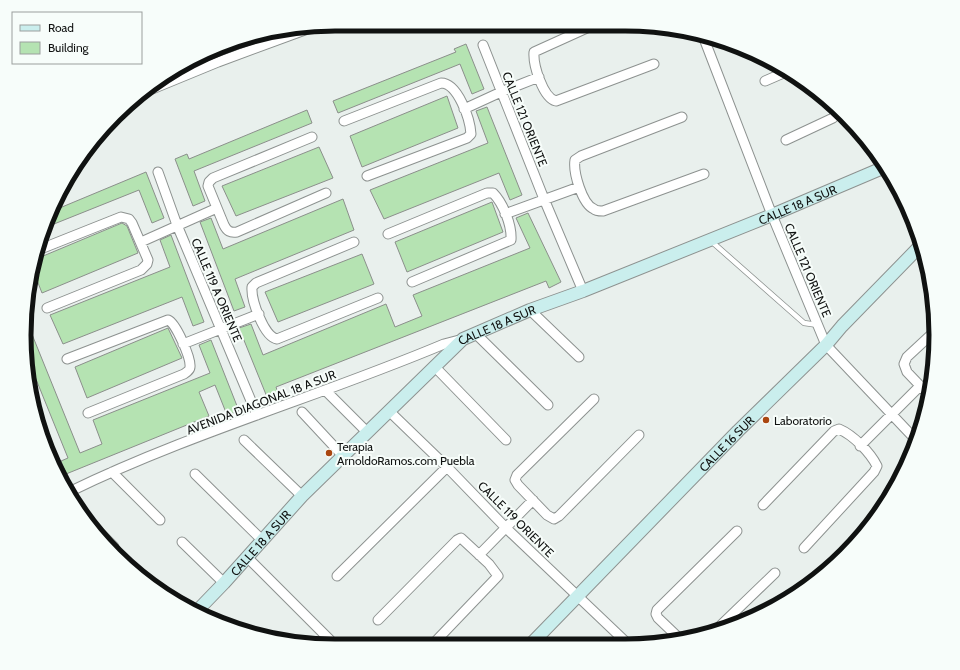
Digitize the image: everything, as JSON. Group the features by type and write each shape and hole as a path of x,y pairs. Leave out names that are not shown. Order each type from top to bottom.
{"street":[{"path":"579,31 535,50 533,58 539,77 547,96 556,101 654,64"},
{"path":"170,80 218,62 277,37"},
{"name":"CALLE 121 ORIENTE","path":"705,41 772,215 826,345 912,436"},
{"name":"CALLE 121 ORIENTE","path":"483,45 544,199 583,291"},
{"path":"215,56 218,62"},
{"path":"765,81 781,75"},
{"path":"464,109 539,77"},
{"path":"344,121 441,83 447,83 453,88 464,109 471,134 467,138 367,176"},
{"path":"786,140 833,118 835,115"},
{"path":"682,117 581,156 575,160 574,168 580,187 588,205 594,210 603,211 704,174"},
{"path":"312,137 213,178 209,182 208,186 227,230 232,233 326,193"},
{"name":"CALLE 18 A SUR","path":"200,607 247,558 302,496 342,455 463,339 530,310 583,291 772,215 880,169"},
{"name":"CALLE 119 A ORIENTE","path":"158,172 177,225 257,415"},
{"path":"505,214 580,187"},
{"path":"388,234 487,193 492,193 498,198 512,233 511,240 412,282"},
{"path":"141,242 217,208"},
{"path":"44,248 121,217 129,219 132,223 148,260 147,264 141,270 47,308"},
{"path":"354,242 256,283 252,287 252,294 258,314 267,334 272,338 277,339 378,298"},
{"name":"CALLE 16 SUR","path":"536,639 738,431 826,345 842,326 917,249"},
{"path":"530,310 579,357"},
{"path":"183,344 258,314"},
{"path":"67,359 168,320 175,325 183,344 190,366 189,371 88,413"},
{"path":"476,333 548,405"},
{"path":"924,390 907,372 904,364 907,357 929,336"},
{"name":"AVENIDA DIAGONAL 18 A SUR","path":"74,490 112,472 257,415 444,344 463,339"},
{"path":"434,366 506,440"},
{"path":"860,446 892,416 920,386"},
{"path":"325,390 367,432"},
{"path":"594,399 517,475 515,480 518,485 547,515 554,518 559,516 639,435"},
{"name":"CALLE 119 ORIENTE","path":"389,411 447,467 506,528 623,639"},
{"path":"302,412 342,455"},
{"path":"762,505 834,431 839,429 846,432 873,458 877,466 874,472 804,548"},
{"path":"244,440 302,496"},
{"path":"337,576 447,467"},
{"path":"112,472 160,520"},
{"path":"195,474 262,540"},
{"path":"479,555 533,500"},
{"path":"674,634 658,618 656,614 657,610 737,531"},
{"path":"378,620 457,540 461,538 498,576 438,639"},
{"path":"182,542 224,583"},
{"path":"247,558 329,639"},
{"path":"723,623 775,573"}],"lane":[{"path":"710,240 804,323 818,326"}],"building":[{"path":"466,44 484,89 472,94 460,64 338,113 333,101 456,52 454,49"},
{"path":"447,96 458,128 362,167 350,136"},
{"path":"487,107 522,195 510,200 499,173 384,219 370,190 488,143 476,111"},
{"path":"307,110 312,123 194,171 205,201 193,206 175,159 187,154 189,159"},
{"path":"319,147 333,178 236,216 222,186"},
{"path":"146,172 164,218 152,223 139,190 52,225 59,208"},
{"path":"343,199 354,230 235,279 245,307 234,311 200,222 211,218 223,249"},
{"path":"492,202 503,232 407,272 395,242"},
{"path":"528,213 561,282 549,288 546,281 276,387 278,393 267,397 239,328 251,324 263,355 386,304 395,327 422,316 413,295 530,248 516,218"},
{"path":"122,223 127,226 138,253 42,293 37,279 41,257"},
{"path":"171,235 204,322 193,326 182,297 63,344 50,315 170,267 160,240"},
{"path":"362,254 374,284 278,322 265,292"},
{"path":"168,328 182,358 87,398 75,367"},
{"path":"31,332 80,453 102,444 93,420 210,373 199,345 211,340 239,411 227,415 215,385 199,392 209,416 66,474 61,461 68,458 34,374"}],"place":[{"name":"Laboratorio","path":"766,420"},
{"name":"Terapia ArnoldoRamos.com Puebla","path":"329,453"}]}
